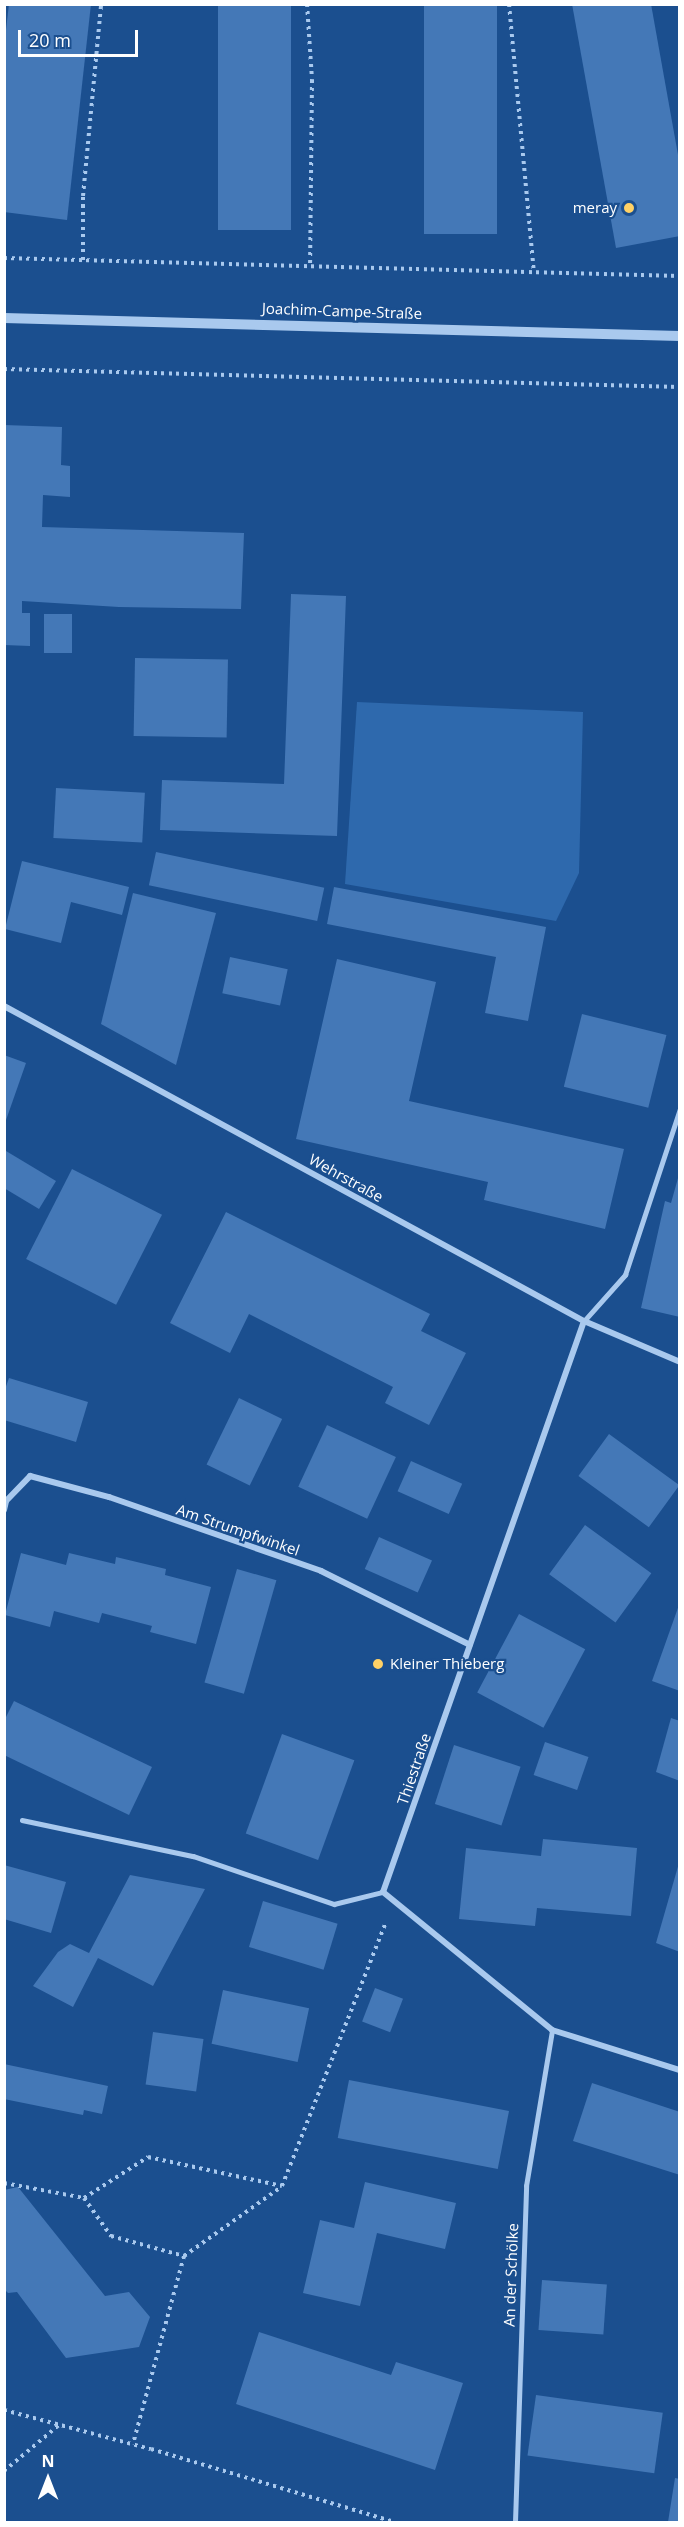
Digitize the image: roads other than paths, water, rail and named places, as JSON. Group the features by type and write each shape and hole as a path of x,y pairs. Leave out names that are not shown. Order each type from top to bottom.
{"street":[{"name":"Joachim-Campe-Straße","path":"4,318 680,336"},
{"name":"Wehrstraße","path":"4,1006 584,1321 680,1362"},
{"name":"Thiestraße","path":"383,1893 584,1321"},
{"name":"Am Strumpfwinkel","path":"4,1510 6,1501 30,1476 109,1497 321,1571 470,1645"},
{"path":"383,1893 552,2030 680,2070"}],"lane":[{"path":"584,1321 625,1275 680,1109"},
{"path":"22,1820 193,1856 334,1904 383,1893"},
{"name":"An der Schölke","path":"515,2523 526,2186 552,2030"}],"place":[{"name":"meray","path":"629,208"},
{"name":"Kleiner Thieberg","path":"378,1664"}]}
